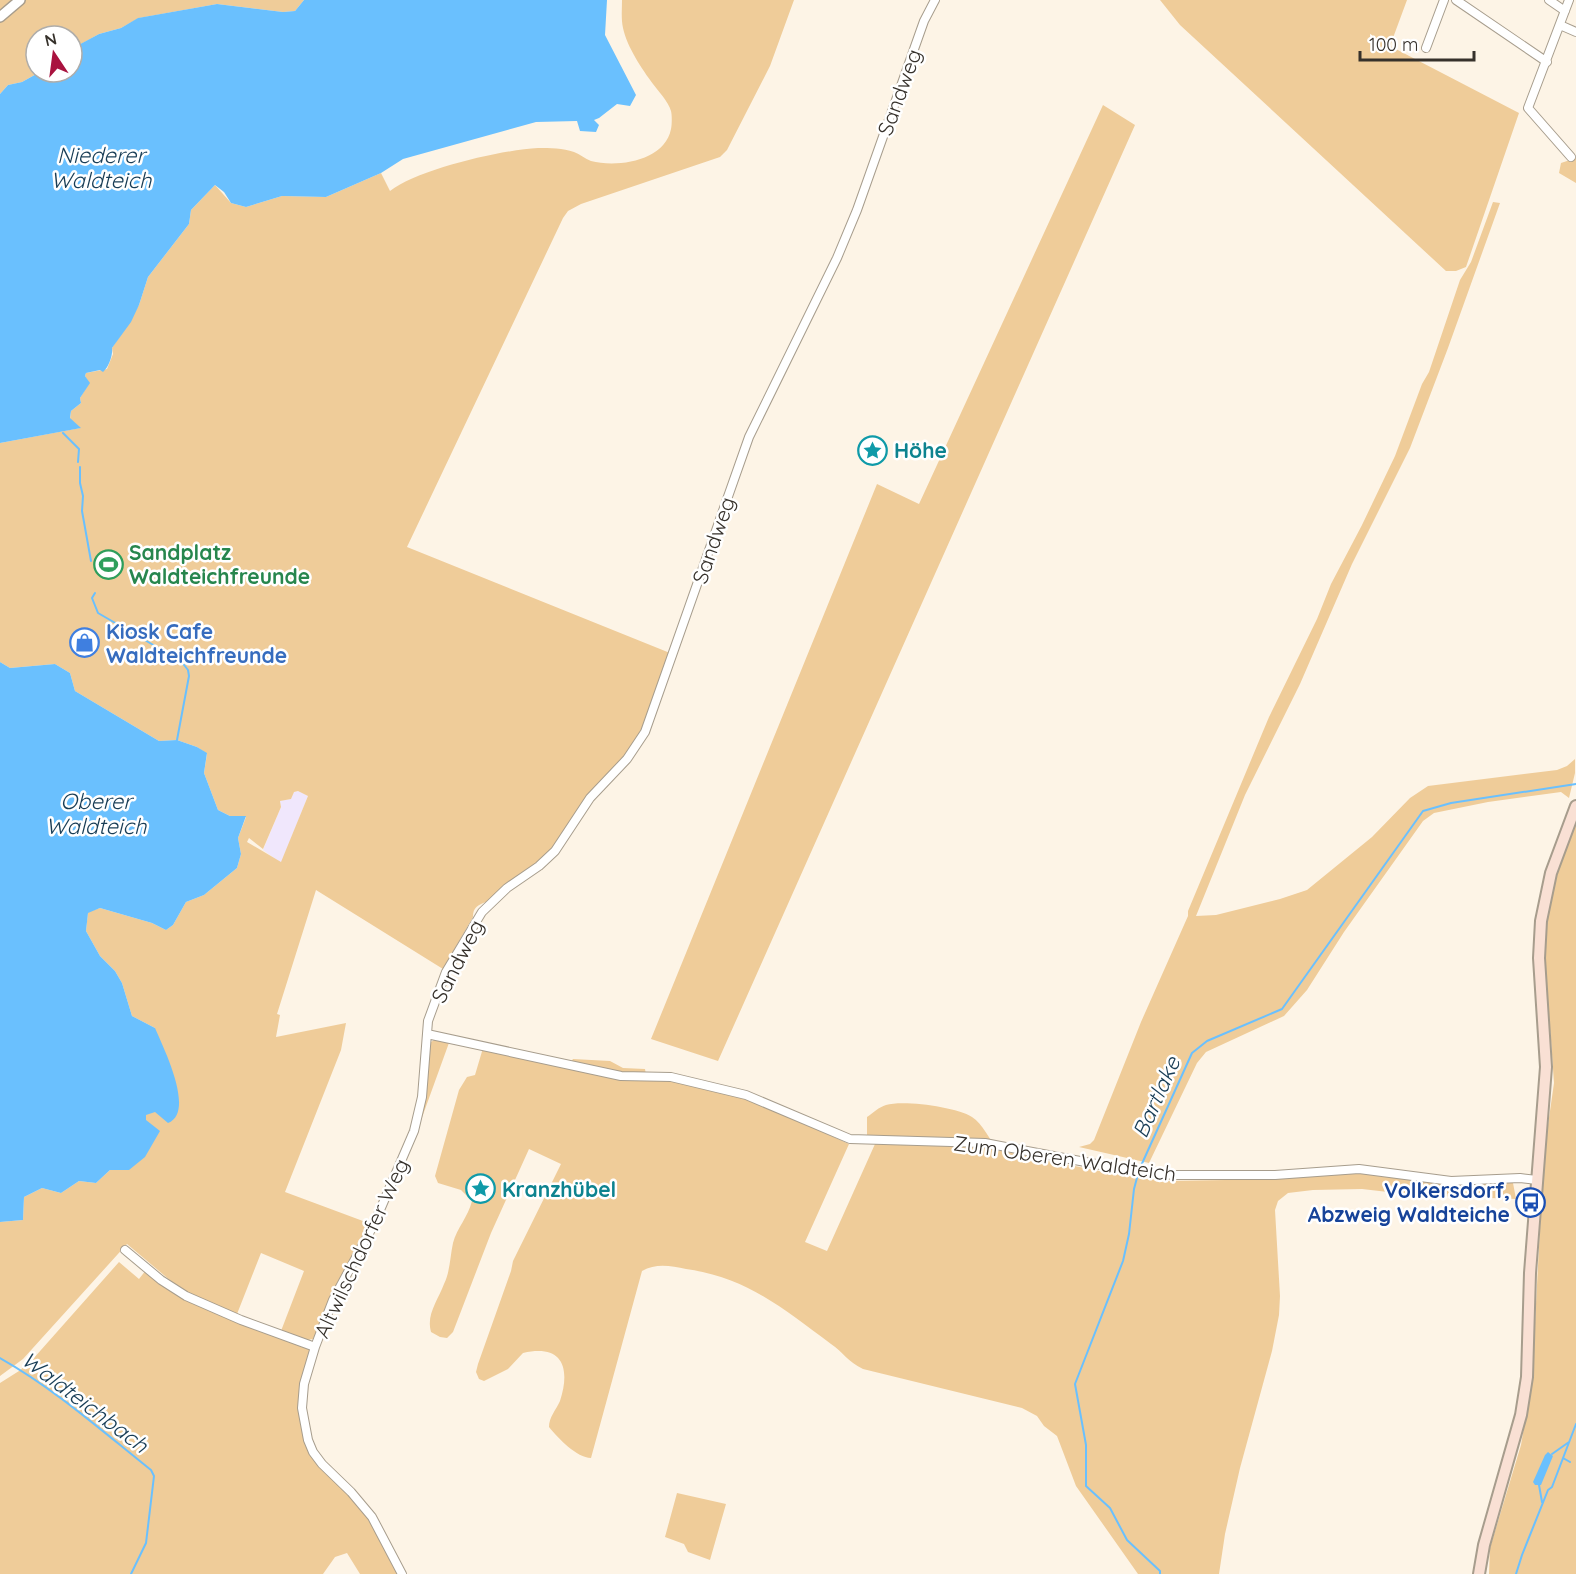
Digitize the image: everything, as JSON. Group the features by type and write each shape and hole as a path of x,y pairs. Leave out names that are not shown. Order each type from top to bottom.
{"main road":[{"path":"1479,1574 1484,1545 1521,1415 1527,1377 1530,1273 1546,1067 1539,967 1541,921 1551,873 1576,806"}],"street":[{"path":"0,17 20,0"},
{"name":"Sandweg","path":"427,1034 428,1021 441,982 482,912 507,888 539,866 555,851 590,798 627,759 645,732 748,437 837,258 857,210 924,21 935,0"},
{"path":"1426,48 1444,0"},
{"path":"1456,0 1546,62"},
{"path":"1549,0 1565,11"},
{"path":"1569,0 1528,108 1570,157"},
{"path":"1560,25 1576,32"},
{"name":"Zum Oberen Waldteich","path":"427,1034 621,1076 671,1077 746,1095 850,1139 985,1143 1085,1163 1173,1175 1275,1175 1359,1169 1451,1181 1520,1178 1537,1180"},
{"name":"Altwilschdorfer Weg","path":"402,1574 372,1516 313,1452 308,1440 302,1408 304,1384 333,1300 374,1224 414,1131 422,1097 427,1034"},
{"path":"125,1250 161,1280 186,1296 241,1320 315,1347"}],"shaded area":[{"path":"0,0 304,0 295,11 283,12 217,4 139,18 121,28 99,34 84,42 84,24 24,24 24,81 8,85 0,94"},
{"path":"622,0 794,0 770,66 727,150 720,157 581,204 568,211 563,218 407,547 670,653 638,738 588,796 552,848 537,863 476,907 473,917 443,969 316,890 277,1014 280,1015 276,1037 346,1023 341,1050 285,1192 371,1224 313,1339 307,1340 281,1331 304,1271 261,1253 237,1314 184,1292 127,1244 23,1359 0,1376 0,1222 23,1220 24,1197 42,1188 61,1193 79,1181 96,1183 110,1170 139,1129 155,1028 132,1016 122,983 115,971 100,956 86,931 88,912 100,908 152,923 166,930 173,925 186,902 204,895 237,868 241,854 238,838 246,817 230,816 218,810 204,773 207,754 197,747 177,740 159,741 75,691 70,673 55,664 10,668 0,662 0,443 80,428 70,419 71,411 81,403 80,398 89,383 85,376 86,373 107,369 113,354 112,348 139,305 148,277 189,224 191,210 215,185 231,203 246,207 282,196 326,197 381,173 390,191 420,175 440,168 503,152 538,148 561,149 576,153 591,161 614,163 638,160 660,148 667,140 671,129 671,111 628,43 622,25","holes":["298,791 308,796 281,862 247,842 249,838 263,849 281,807 280,801 291,799 294,792"]},
{"path":"1160,0 1407,0 1390,46 1519,113 1466,267 1456,271 1446,271 1180,25"},
{"path":"1103,105 1135,125 718,1061 651,1039 877,484 919,504"},
{"path":"1576,158 1576,183 1559,173 1561,163"},
{"path":"1493,202 1500,203 1410,448 1352,564 1300,684 1245,795 1196,916 1216,915 1307,890 1372,837 1410,798 1428,786 1557,770 1567,766 1575,759 1575,773 1569,798 1561,792 1488,802 1434,813 1423,821 1344,932 1307,990 1284,1016 1206,1052 1197,1063 1149,1163 1079,1147 1090,1144 1094,1140 1269,717 1317,619 1331,584 1395,456 1422,384 1429,372 1460,280 1471,262"},
{"path":"299,791 308,796 281,863 263,850 281,807 280,801 290,799 294,792"},
{"path":"1576,824 1576,1574 1489,1574 1490,1548 1521,1445 1529,1397 1544,1153 1554,1083 1546,991 1546,926 1563,848"},
{"path":"437,1038 450,1040 420,1123 431,1042"},
{"path":"483,1048 568,1066 573,1059 610,1061 623,1068 645,1069 646,1075 632,1081 672,1081 746,1097 849,1144 805,1242 827,1251 875,1144 934,1146 867,1136 867,1117 883,1106 905,1103 954,1110 972,1117 980,1124 997,1150 1109,1173 1167,1181 1365,1173 1453,1183 1513,1183 1516,1199 1414,1195 1362,1189 1288,1193 1278,1201 1275,1210 1279,1315 1272,1351 1240,1468 1225,1534 1219,1574 1138,1574 1076,1486 1057,1436 1044,1426 1037,1416 1022,1408 863,1369 763,1296 728,1279 708,1273 664,1266 642,1271 591,1458 574,1451 549,1427 551,1417 560,1401 564,1378 563,1368 555,1355 536,1351 523,1353 508,1369 484,1381 479,1379 476,1372 478,1364 513,1261 561,1164 529,1149 491,1233 453,1332 447,1338 431,1332 431,1314 448,1274 453,1243 472,1201 461,1190 438,1183 435,1176 459,1090 467,1077 475,1075"},
{"path":"119,1262 139,1279 146,1270 163,1286 185,1300 313,1349 302,1408 313,1452 372,1517 402,1574 360,1574 347,1553 335,1557 323,1574 0,1574 0,1383 33,1359"},
{"path":"677,1493 726,1504 710,1560 688,1552 684,1544 665,1537"}],"water":[{"name":"Niederer Waldteich","path":"304,0 607,0 605,35 636,95 630,106 617,104 594,120 599,125 596,132 580,131 577,121 536,122 403,159 381,173 326,197 282,196 246,207 231,203 224,192 215,185 191,210 189,224 148,277 139,305 131,322 112,348 107,367 103,372 100,370 86,373 85,376 90,383 80,398 81,403 71,411 70,418 81,428 0,443 0,94 8,85 24,81 24,84 84,84 84,42 99,34 121,28 138,18 217,4 283,12 295,11"},
{"name":"Oberer Waldteich","path":"0,662 10,668 55,664 70,673 75,691 159,741 177,740 207,753 204,773 218,810 230,816 246,816 238,838 241,854 237,868 204,895 186,902 173,925 166,930 152,923 100,908 88,913 86,931 100,956 115,971 122,983 132,1016 155,1028 175,1079 179,1106 176,1117 168,1123 155,1112 146,1115 146,1120 160,1131 145,1157 129,1170 110,1170 96,1183 79,1181 61,1193 42,1188 24,1197 23,1220 0,1222"},
{"path":"1548,1452 1553,1456 1541,1485 1535,1485 1533,1482"}],"waterway":[{"path":"63,433 79,449 78,462"},
{"path":"80,467 82,511 91,561"},
{"path":"95,593 92,598 98,613 181,661 188,670 189,676 177,740"},
{"name":"Bartlake","path":"1140,1168 1192,1053 1207,1041 1282,1009 1423,811 1451,803 1576,784"},
{"name":"Bartlake","path":"1138,1174 1123,1261 1075,1384 1086,1445 1086,1486 1110,1508 1127,1540 1160,1571 1160,1574"},
{"name":"Waldteichbach","path":"0,1358 59,1397 151,1470 154,1476 146,1543 131,1574"},
{"path":"1516,1574 1576,1424"},
{"path":"1552,1454 1569,1442"},
{"path":"1563,1458 1570,1462"},
{"path":"1539,1485 1542,1502"}],"place":[{"name":"Höhe","path":"873,450"},
{"name":"Sandplatz Waldteichfreunde","path":"108,564"},
{"name":"Kiosk Cafe Waldteichfreunde","path":"85,643"},
{"name":"Kranzhübel","path":"481,1189"},
{"name":"Volkersdorf, Abzweig Waldteiche","path":"1531,1202"}]}
